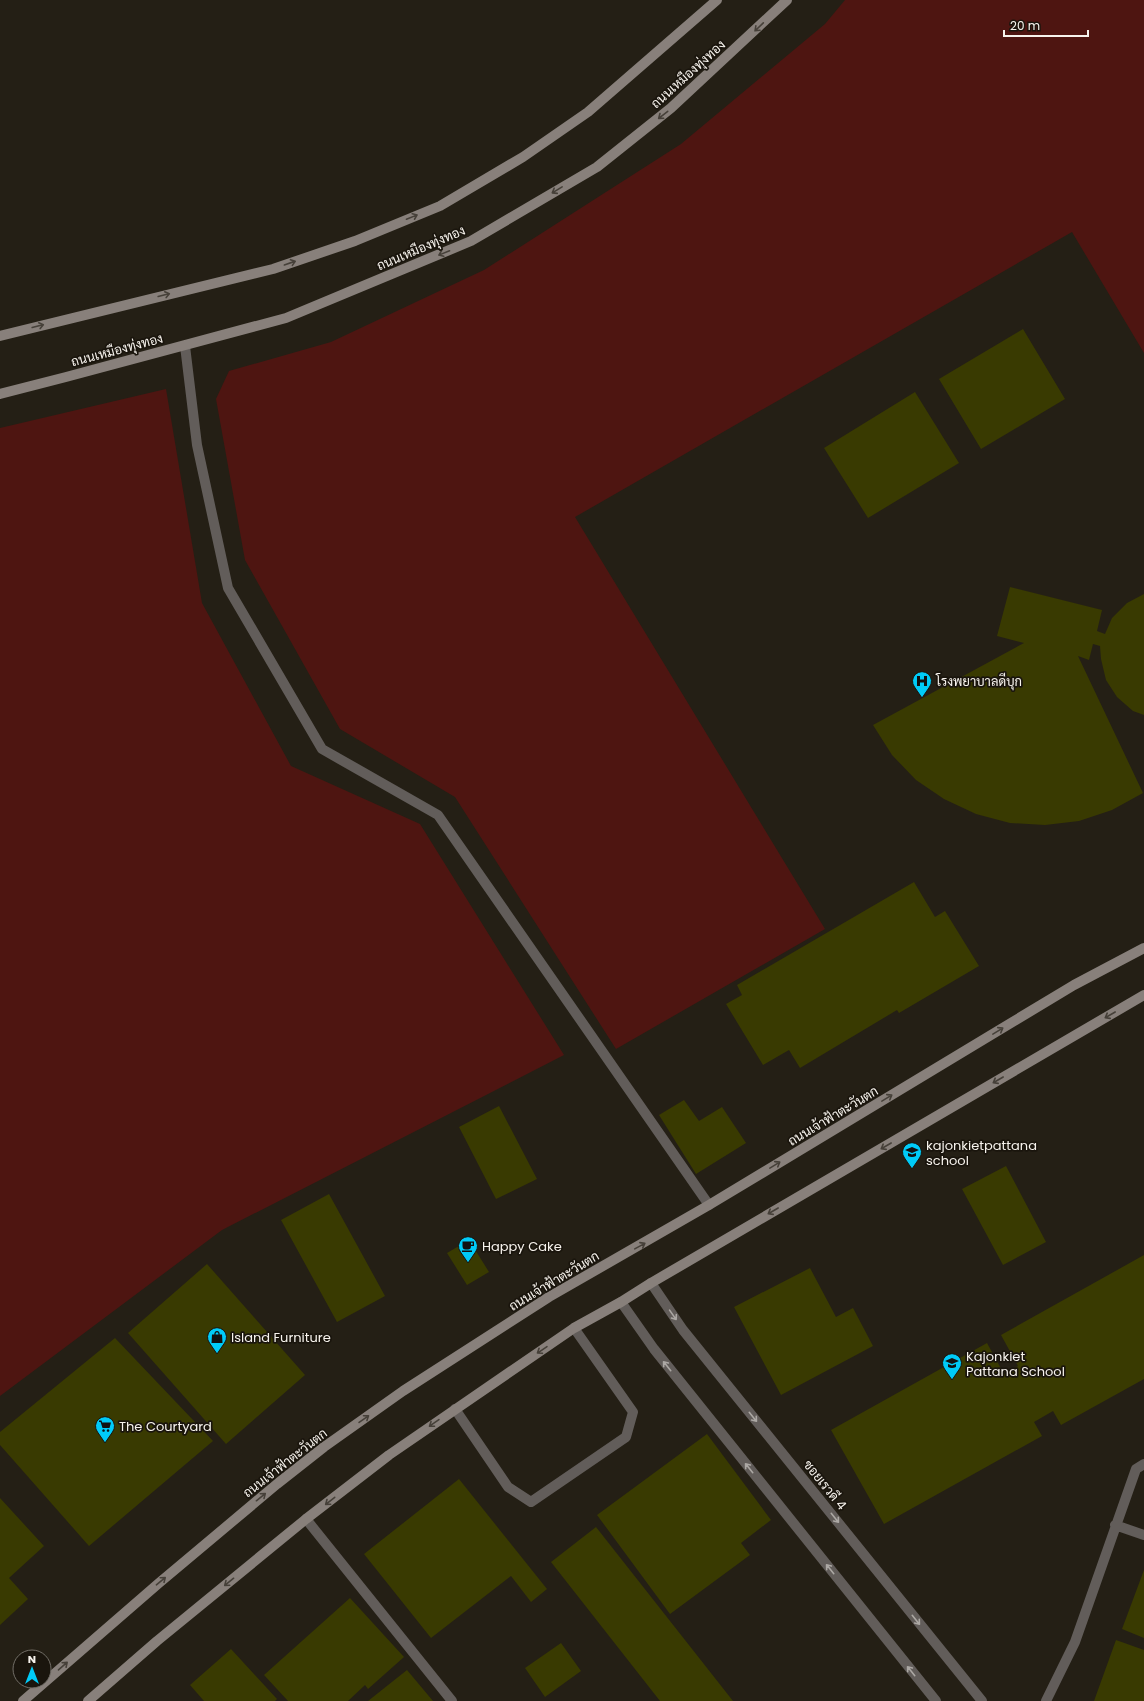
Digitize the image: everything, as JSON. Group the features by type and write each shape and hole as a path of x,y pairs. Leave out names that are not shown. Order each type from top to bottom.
{"main road":[{"path":"0,336 273,269 355,240 440,206 523,157 588,112 716,0"},
{"name":"ถนนเหมืองทุ่งทอง","path":"0,394 286,318 471,242 597,167 671,108 787,0"},
{"name":"ถนนเจ้าฟ้าตะวันตก","path":"23,1701 239,1515 324,1447 403,1391 549,1297 709,1205 1074,985 1144,948"},
{"path":"88,1701 157,1641 306,1519 389,1455 574,1328 621,1302 1144,995"}],"street":[{"path":"185,346 197,445 228,588 322,749 438,815 709,1205"},
{"name":"ซอยเรวดี 4","path":"651,1283 688,1336 982,1701"},
{"path":"621,1302 654,1349 936,1701"},
{"path":"455,1409 508,1487 531,1502 626,1437 633,1412 574,1328"},
{"path":"1046,1701 1075,1642 1136,1469 1144,1464"},
{"path":"306,1519 452,1701"},
{"path":"1115,1525 1144,1535"}],"shaded area":[{"path":"845,0 1144,0 1144,353 1072,232 575,517 825,929 616,1049 455,797 340,729 245,560 216,399 229,371 331,342 484,270 681,144 825,24"},
{"path":"166,389 202,603 291,766 420,824 564,1055 222,1230 0,1396 0,428"}],"building":[{"path":"1023,329 1065,399 981,449 939,379"},
{"path":"915,392 959,463 868,518 824,448"},
{"path":"1010,587 1102,610 1097,631 1105,634 1112,618 1127,603 1144,594 1144,715 1133,711 1117,697 1106,680 1101,659 1100,646 1093,644 1089,660 1078,656 1143,793 1112,810 1079,821 1045,825 1010,823 976,814 944,799 916,780 892,755 873,725 1024,643 997,636"},
{"path":"914,882 935,917 945,911 979,966 899,1013 897,1010 800,1068 789,1050 763,1065 726,1004 742,995 737,985"},
{"path":"684,1100 699,1121 722,1107 746,1143 696,1174 659,1115"},
{"path":"499,1106 537,1179 496,1199 459,1127"},
{"path":"1006,1166 1046,1242 1003,1265 962,1189"},
{"path":"329,1194 385,1296 337,1322 281,1220"},
{"name":"Happy Cake","path":"469,1240 489,1272 467,1285 447,1253"},
{"path":"1144,1255 1144,1379 1061,1425 1053,1411 1034,1422 1042,1436 884,1524 831,1430 987,1343 1004,1374 1018,1366 1001,1335"},
{"name":"Island Furniture","path":"207,1264 305,1375 226,1444 128,1333"},
{"path":"810,1268 836,1317 853,1308 873,1346 781,1395 734,1307"},
{"name":"The Courtyard","path":"115,1338 213,1441 89,1546 0,1445 0,1432"},
{"path":"707,1434 771,1520 741,1543 750,1555 670,1614 597,1515"},
{"path":"459,1479 547,1589 531,1602 511,1576 431,1638 364,1554"},
{"path":"0,1498 44,1546 9,1578 28,1599 0,1625"},
{"path":"596,1527 733,1701 660,1701 551,1562"},
{"path":"1144,1570 1144,1638 1122,1629"},
{"path":"350,1598 404,1657 368,1689 365,1685 348,1701 288,1701 264,1675"},
{"path":"1116,1640 1144,1650 1144,1701 1094,1701"},
{"path":"561,1643 581,1671 545,1697 525,1668"},
{"path":"231,1649 277,1699 275,1701 204,1701 190,1685"},
{"path":"407,1670 433,1701 368,1701"}],"place":[{"name":"โรงพยาบาลดีบุก","path":"922,698"},
{"name":"kajonkietpattana school","path":"912,1169"},
{"name":"Happy Cake","path":"468,1263"},
{"name":"Island Furniture","path":"217,1354"},
{"name":"Kajonkiet Pattana School","path":"952,1380"},
{"name":"The Courtyard","path":"105,1443"}]}
